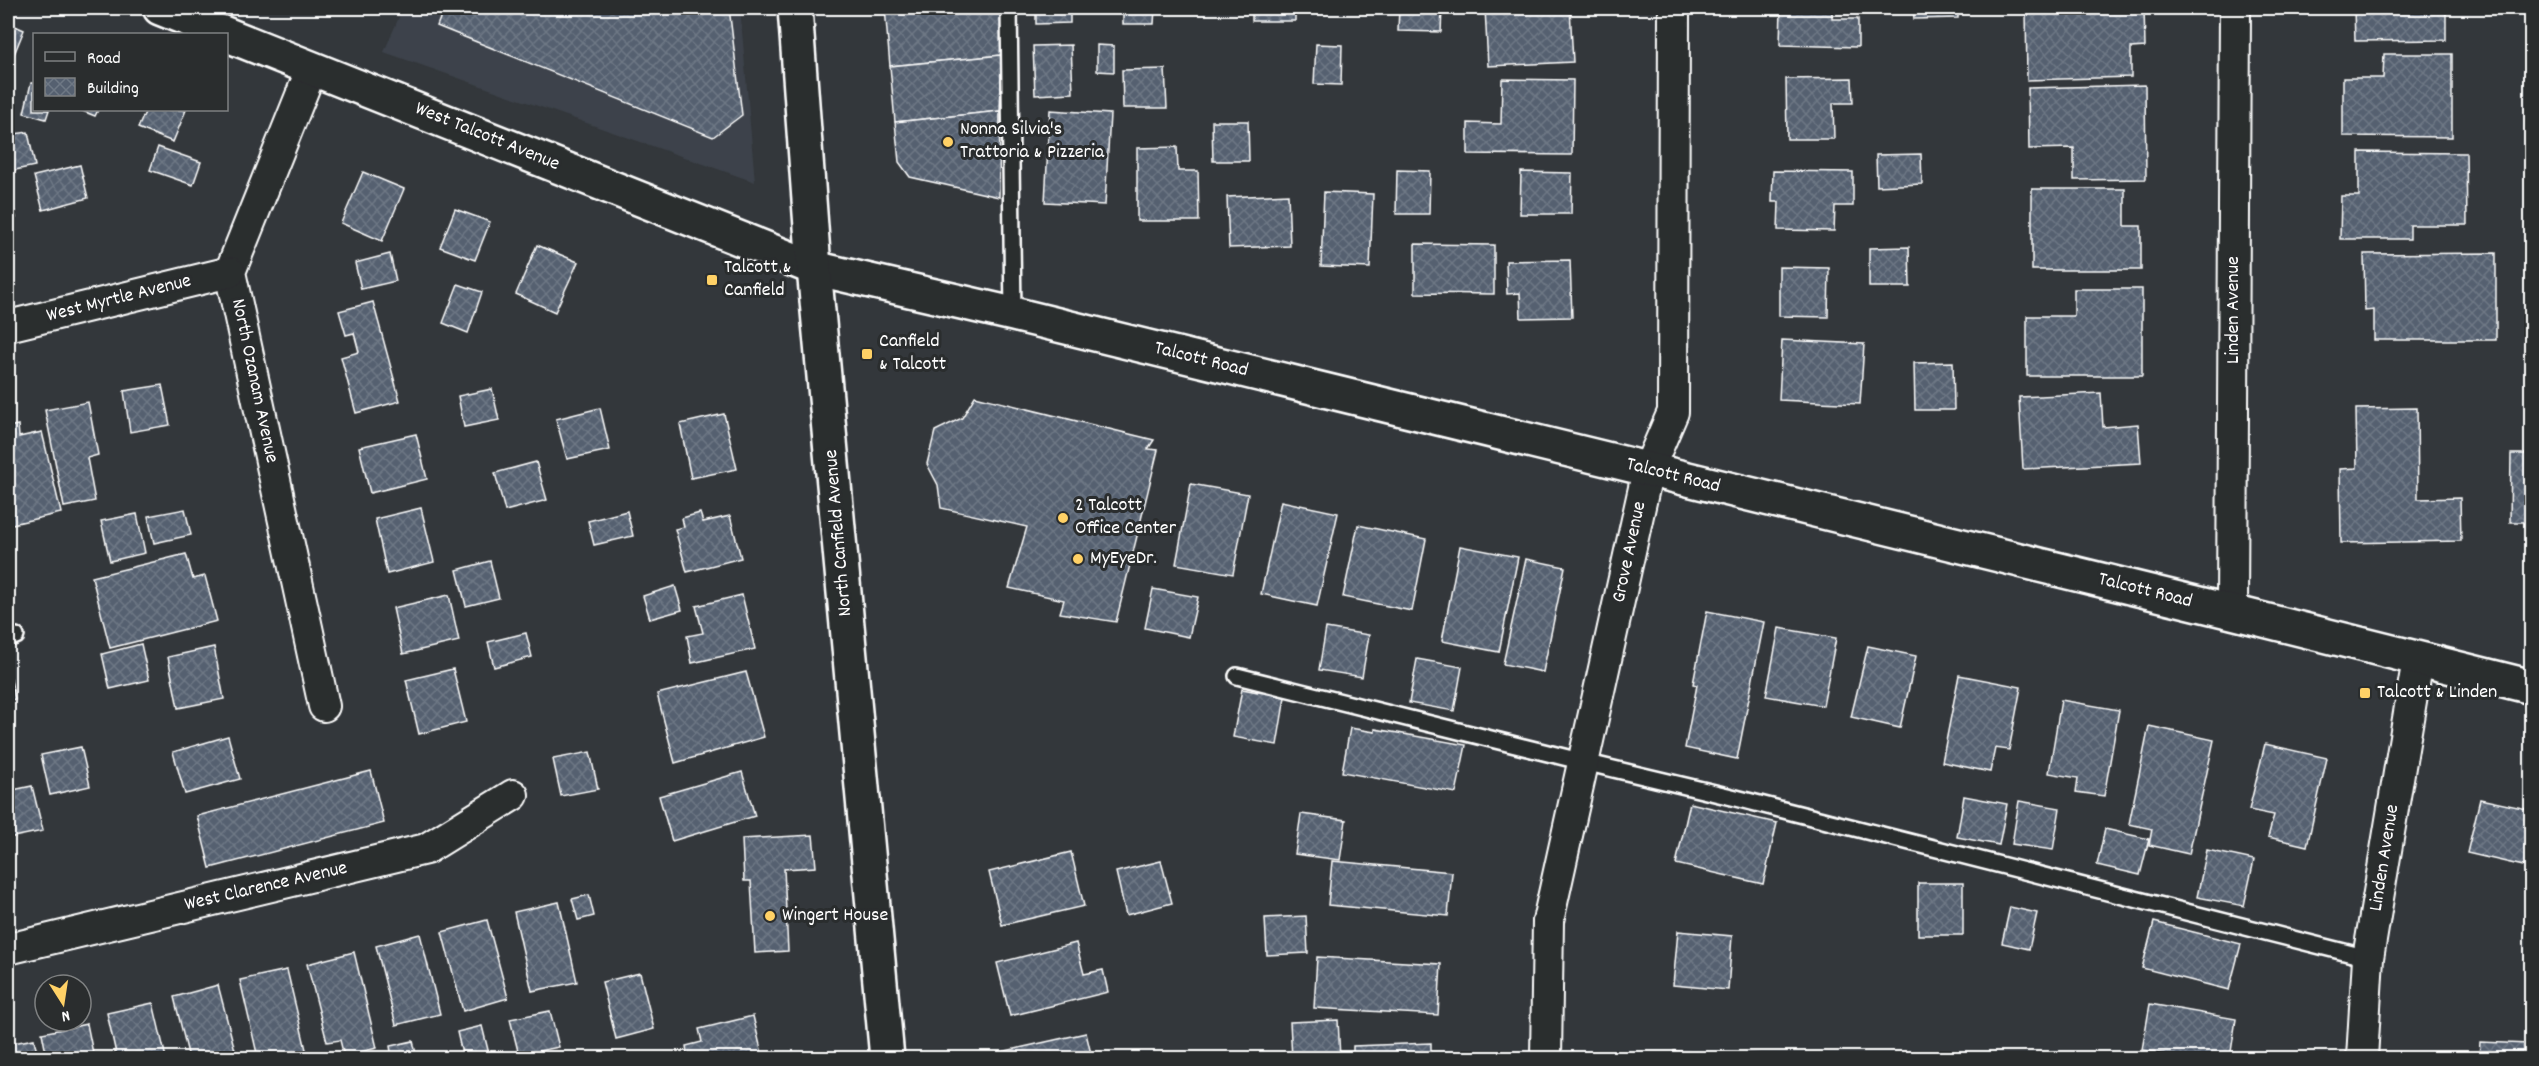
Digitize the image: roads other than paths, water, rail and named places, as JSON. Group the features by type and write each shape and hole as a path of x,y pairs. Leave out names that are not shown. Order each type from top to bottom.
{"street":[{"name":"West Talcott Avenue","path":"160,8 223,33"},
{"name":"North Canfield Avenue","path":"795,8 814,268 887,1059"},
{"name":"Grove Avenue","path":"1546,1059 1548,921 1648,471 1673,412 1674,8"},
{"name":"Linden Avenue","path":"2232,612 2235,8"},
{"name":"West Talcott Avenue","path":"228,35 814,268"},
{"name":"North Ozanam Avenue","path":"312,68 230,272 324,706"},
{"name":"Talcott Road","path":"814,268 1013,314 2532,687"},
{"name":"West Myrtle Avenue","path":"8,326 230,272"},
{"name":"Linden Avenue","path":"2362,1059 2368,958 2418,659"},
{"name":"West Clarence Avenue","path":"8,949 426,849 513,795"}],"lane":[{"path":"1009,8 1013,314"},
{"path":"1237,676 1760,804 2368,958"}],"place":[{"name":"Nonna Silvia's Trattoria & Pizzeria","path":"948,142"},
{"name":"Talcott & Canfield","path":"712,280"},
{"name":"Canfield & Talcott","path":"867,354"},
{"name":"2 Talcott Office Center","path":"1063,518"},
{"name":"MyEyeDr.","path":"1078,559"},
{"name":"Talcott & Linden","path":"2365,693"},
{"name":"Wingert House","path":"770,916"}]}
